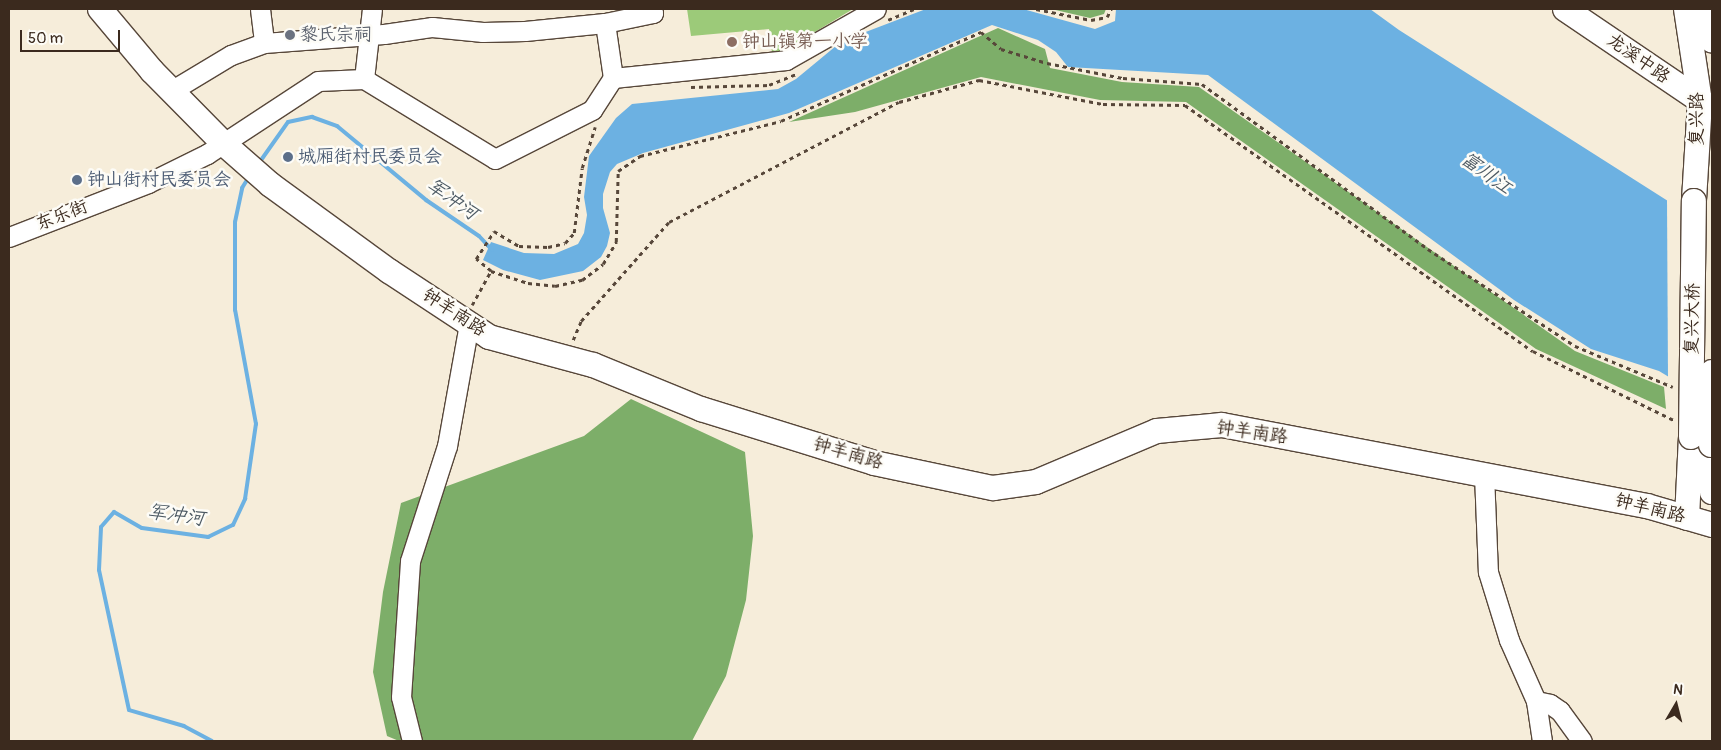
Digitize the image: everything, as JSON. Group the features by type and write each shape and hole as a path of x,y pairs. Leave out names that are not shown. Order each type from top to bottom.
{"main road":[{"name":"钟羊南路","path":"100,9 171,91 222,143 271,185 389,271 489,337 593,365 701,409 864,460 993,488 1036,482 1157,431 1222,425 1647,506 1712,525"},
{"name":"龙溪中路","path":"1565,9 1705,97"},
{"name":"龙溪中路","path":"1588,9 1705,97"},
{"name":"复兴路","path":"1686,9 1705,97 1694,201"},
{"path":"1707,9 1712,41"},
{"name":"复兴大桥","path":"1694,201 1694,435"},
{"name":"复兴大桥","path":"1694,435 1712,372"},
{"path":"1694,435 1712,492"},
{"path":"1687,518 1694,435"}],"street":[{"path":"260,9 264,43"},
{"path":"372,9 364,79 495,159 592,110 613,78 605,23"},
{"path":"171,91 231,55 264,43 370,35 432,27 509,31 605,23 653,13 652,9"},
{"path":"613,78 786,60 876,9"},
{"name":"东乐街","path":"9,237 148,183 222,143 318,81 364,79"},
{"path":"412,741 401,697 410,560 446,446 467,322"},
{"path":"1484,474 1488,572 1509,640 1536,700 1536,718 1542,741"},
{"path":"1536,700 1550,704 1560,712 1582,741"}],"path":[{"path":"1036,9 1091,20 1106,17 1111,9"},
{"path":"598,121 582,168 577,198 577,222 565,243 548,247 519,246 494,231 476,259 491,271 528,283 555,286 582,280 603,264 616,242 618,171 640,156 781,121 981,32 1000,48 1047,63 1123,78 1202,84 1428,249 1575,346 1681,391"},
{"path":"566,358 581,321 668,222 898,102 979,80 1103,104 1185,105 1533,351 1631,396 1694,435"},
{"path":"467,322 491,271"}],"green space":[{"path":"687,9 853,9 780,53 772,52 769,29 691,36"},
{"path":"1051,9 1106,9 1104,14 1090,18"},
{"path":"998,28 1045,49 1050,68 1122,82 1199,87 1575,351 1664,387 1666,409 1536,349 1186,102 1100,100 981,77 855,112 789,122"},
{"path":"631,399 745,452 753,536 746,600 726,676 692,741 399,741 387,736 373,672 383,592 401,503 584,436"}],"water":[{"name":"富川江","path":"926,9 1023,9 1095,29 1115,21 1116,9 1370,9 1399,30 1712,229 1712,403 1659,371 1591,349 1514,300 1208,75 1068,67 1056,52 1038,40 992,25 789,113 643,153 617,164 610,172 603,194 603,208 610,233 607,246 601,257 583,271 540,280 503,270 483,260 491,242 524,253 554,254 578,244 584,233 587,215 584,197 589,156 616,118 632,104 778,89 796,79 842,41"}],"pier":[{"path":"1667,199 1712,226 1712,405 1668,379"}],"waterway":[{"name":"军冲河","path":"259,163 288,122 312,117 337,126 426,200 479,236 492,250"},
{"name":"军冲河","path":"212,741 184,726 129,710 99,570 101,527 114,512 142,528 208,537 233,525 245,499 256,424 235,310 235,222 242,188 249,177"}],"place":[{"name":"黎氏宗祠","path":"290,35"},
{"name":"钟山镇第一小学","path":"732,42"},
{"name":"城厢街村民委员会","path":"288,157"},
{"name":"钟山街村民委员会","path":"77,180"}]}
